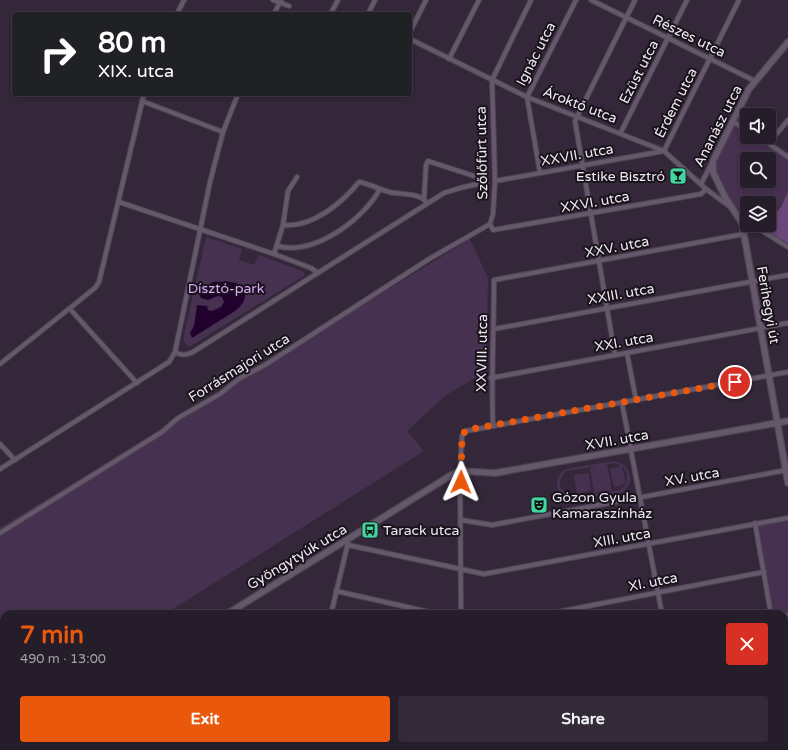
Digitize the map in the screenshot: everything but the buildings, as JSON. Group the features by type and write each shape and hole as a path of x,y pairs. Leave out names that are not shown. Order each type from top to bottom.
{"street":[{"path":"178,12 184,0"},
{"path":"273,0 280,1 289,6"},
{"path":"334,12 338,0"},
{"path":"369,12 375,0"},
{"path":"412,28 426,0"},
{"path":"449,59 479,0"},
{"path":"492,80 531,0"},
{"name":"Ignác utca","path":"527,97 576,0"},
{"name":"Részes utca","path":"591,0 755,81"},
{"path":"615,355 574,121 635,0"},
{"name":"Ezüst utca","path":"621,132 687,0"},
{"name":"Érdem utca","path":"664,151 739,0"},
{"path":"275,12 280,1"},
{"name":"Ároktő utca","path":"412,40 527,97 621,132 664,151 706,190 731,208"},
{"name":"Ananász utca","path":"701,184 732,121 755,81 788,42"},
{"name":"Szőlőfürt utca","path":"490,224 493,214 495,181 492,80"},
{"path":"0,364 70,309 95,288 99,282 143,96"},
{"path":"0,469 169,362 176,352 199,230 223,132 237,96"},
{"path":"527,97 540,173"},
{"path":"142,101 223,132"},
{"path":"776,135 788,120"},
{"path":"732,121 740,126"},
{"path":"770,144 788,157"},
{"name":"XXVII. utca","path":"495,181 664,151"},
{"path":"176,352 180,355 186,355 193,352 444,193 486,182 477,177 428,161 426,165 424,199"},
{"name":"Ferihegyi út","path":"712,161 714,172 731,208 740,218"},
{"path":"274,254 283,226 288,191 297,177"},
{"path":"283,226 292,226 311,220 343,199 359,182 374,185 380,189 424,199 428,203"},
{"path":"277,246 286,248 296,247 325,238 362,213 373,202 380,189"},
{"name":"XXVI. utca","path":"490,224 493,230 701,194 706,190"},
{"path":"119,202 274,254 311,268 318,273"},
{"name":"Forrásmajori utca","path":"0,533 162,432 178,418 220,394 240,378 265,365 429,259 490,224"},
{"path":"765,232 788,247"},
{"name":"Ferihegyi út","path":"744,234 788,482"},
{"name":"XXV. utca","path":"494,280 744,234"},
{"name":"XXIII. utca","path":"494,329 788,275"},
{"name":"XXVIII. utca","path":"493,426 491,378 494,329 494,280"},
{"path":"70,309 137,383"},
{"name":"XXI. utca","path":"491,378 788,323"},
{"path":"627,353 636,400"},
{"path":"461,610 460,471 462,436 466,430 788,372"},
{"path":"622,403 661,610"},
{"name":"XVII. utca","path":"460,471 495,473 788,421"},
{"path":"0,444 14,460"},
{"name":"XV. utca","path":"461,520 492,525 787,470"},
{"name":"Gyöngytyúk utca","path":"236,610 348,543 453,474 460,471"},
{"name":"XIII. utca","path":"460,570 484,574 788,518"},
{"path":"755,523 770,610"},
{"path":"332,610 348,543 460,570"},
{"name":"XI. utca","path":"567,610 764,572"},
{"path":"336,591 420,610"}],"green space":[{"path":"732,121 740,126 740,144 769,144 788,157 788,247 764,232 776,232 776,196 740,196 740,219 713,167"},
{"name":"Dísztó-park","path":"206,237 242,249 239,260 254,265 259,255 304,272 304,276 191,346 187,347 183,340"},
{"path":"470,239 488,278 487,335 484,373 446,395 407,431 424,451 171,610 0,610 0,528"},
{"path":"613,461 624,465 630,474 630,479 627,489 622,493 569,500 562,496 557,487 558,476 565,469","holes":["616,463 621,466 610,469 614,487 626,484 622,466 627,473 626,485 620,490 573,497 567,495 560,487 560,480 566,471 598,466 590,468 594,493 612,490 607,464"]},
{"path":"589,473 591,491 577,494 574,475"},
{"path":"788,518 788,610 770,610 755,523"}],"shaded area":[{"path":"788,192 788,244 768,232 776,232 776,213 781,207"},
{"path":"213,282 233,282 238,284 244,290 244,300 241,306 235,311 192,338 190,333 194,326 197,305 207,306 208,310 212,311 221,307 224,302 222,297 218,296 208,300 201,298 200,296 202,289"}],"place":[{"name":"Estike Bisztró","path":"678,176"},
{"name":"Gózon Gyula Kamaraszínház","path":"539,505"},
{"name":"Tarack utca","path":"370,530"}],"route":[{"path":"461,482 460,471 462,436 466,430 735,382"}]}
